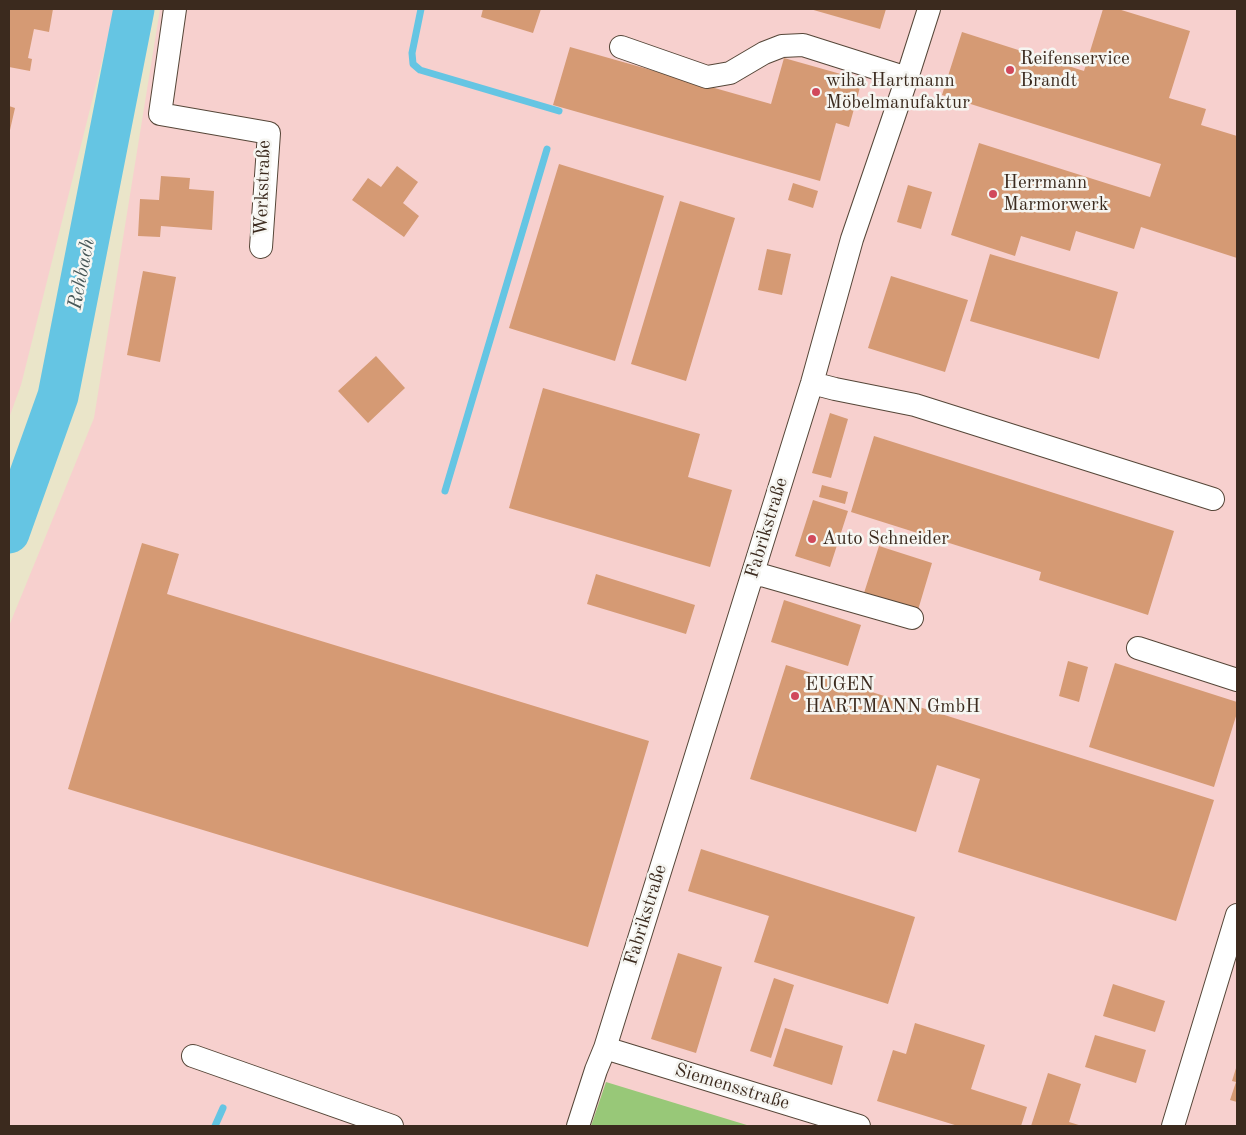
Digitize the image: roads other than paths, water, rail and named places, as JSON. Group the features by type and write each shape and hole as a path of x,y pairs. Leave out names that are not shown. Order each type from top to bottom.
{"street":[{"name":"Werkstraße","path":"175,9 160,114 270,133 261,247"},
{"name":"Fabrikstraße","path":"578,1126 605,1048 812,383 852,239 929,9"},
{"path":"621,47 707,77 730,73 764,53 782,46 803,45 907,78"},
{"path":"812,383 915,405 1213,499"},
{"path":"752,574 765,576 912,618"},
{"path":"1138,648 1237,680"},
{"path":"1173,1126 1237,915"},
{"name":"Siemensstraße","path":"605,1048 859,1126"},
{"path":"193,1056 392,1126"}],"waterway":[{"name":"Rehbach","path":"9,533 58,396 134,9"},
{"path":"421,9 412,53 413,64 420,70 559,111"},
{"path":"445,491 547,149"},
{"path":"215,1126 223,1108"}],"place":[{"name":"Reifenservice Brandt","path":"1010,70"},
{"name":"wiha Hartmann Möbelmanufaktur","path":"816,92"},
{"name":"Herrmann Marmorwerk","path":"993,194"},
{"name":"Auto Schneider","path":"812,539"},
{"name":"EUGEN HARTMANN GmbH","path":"795,696"}]}
